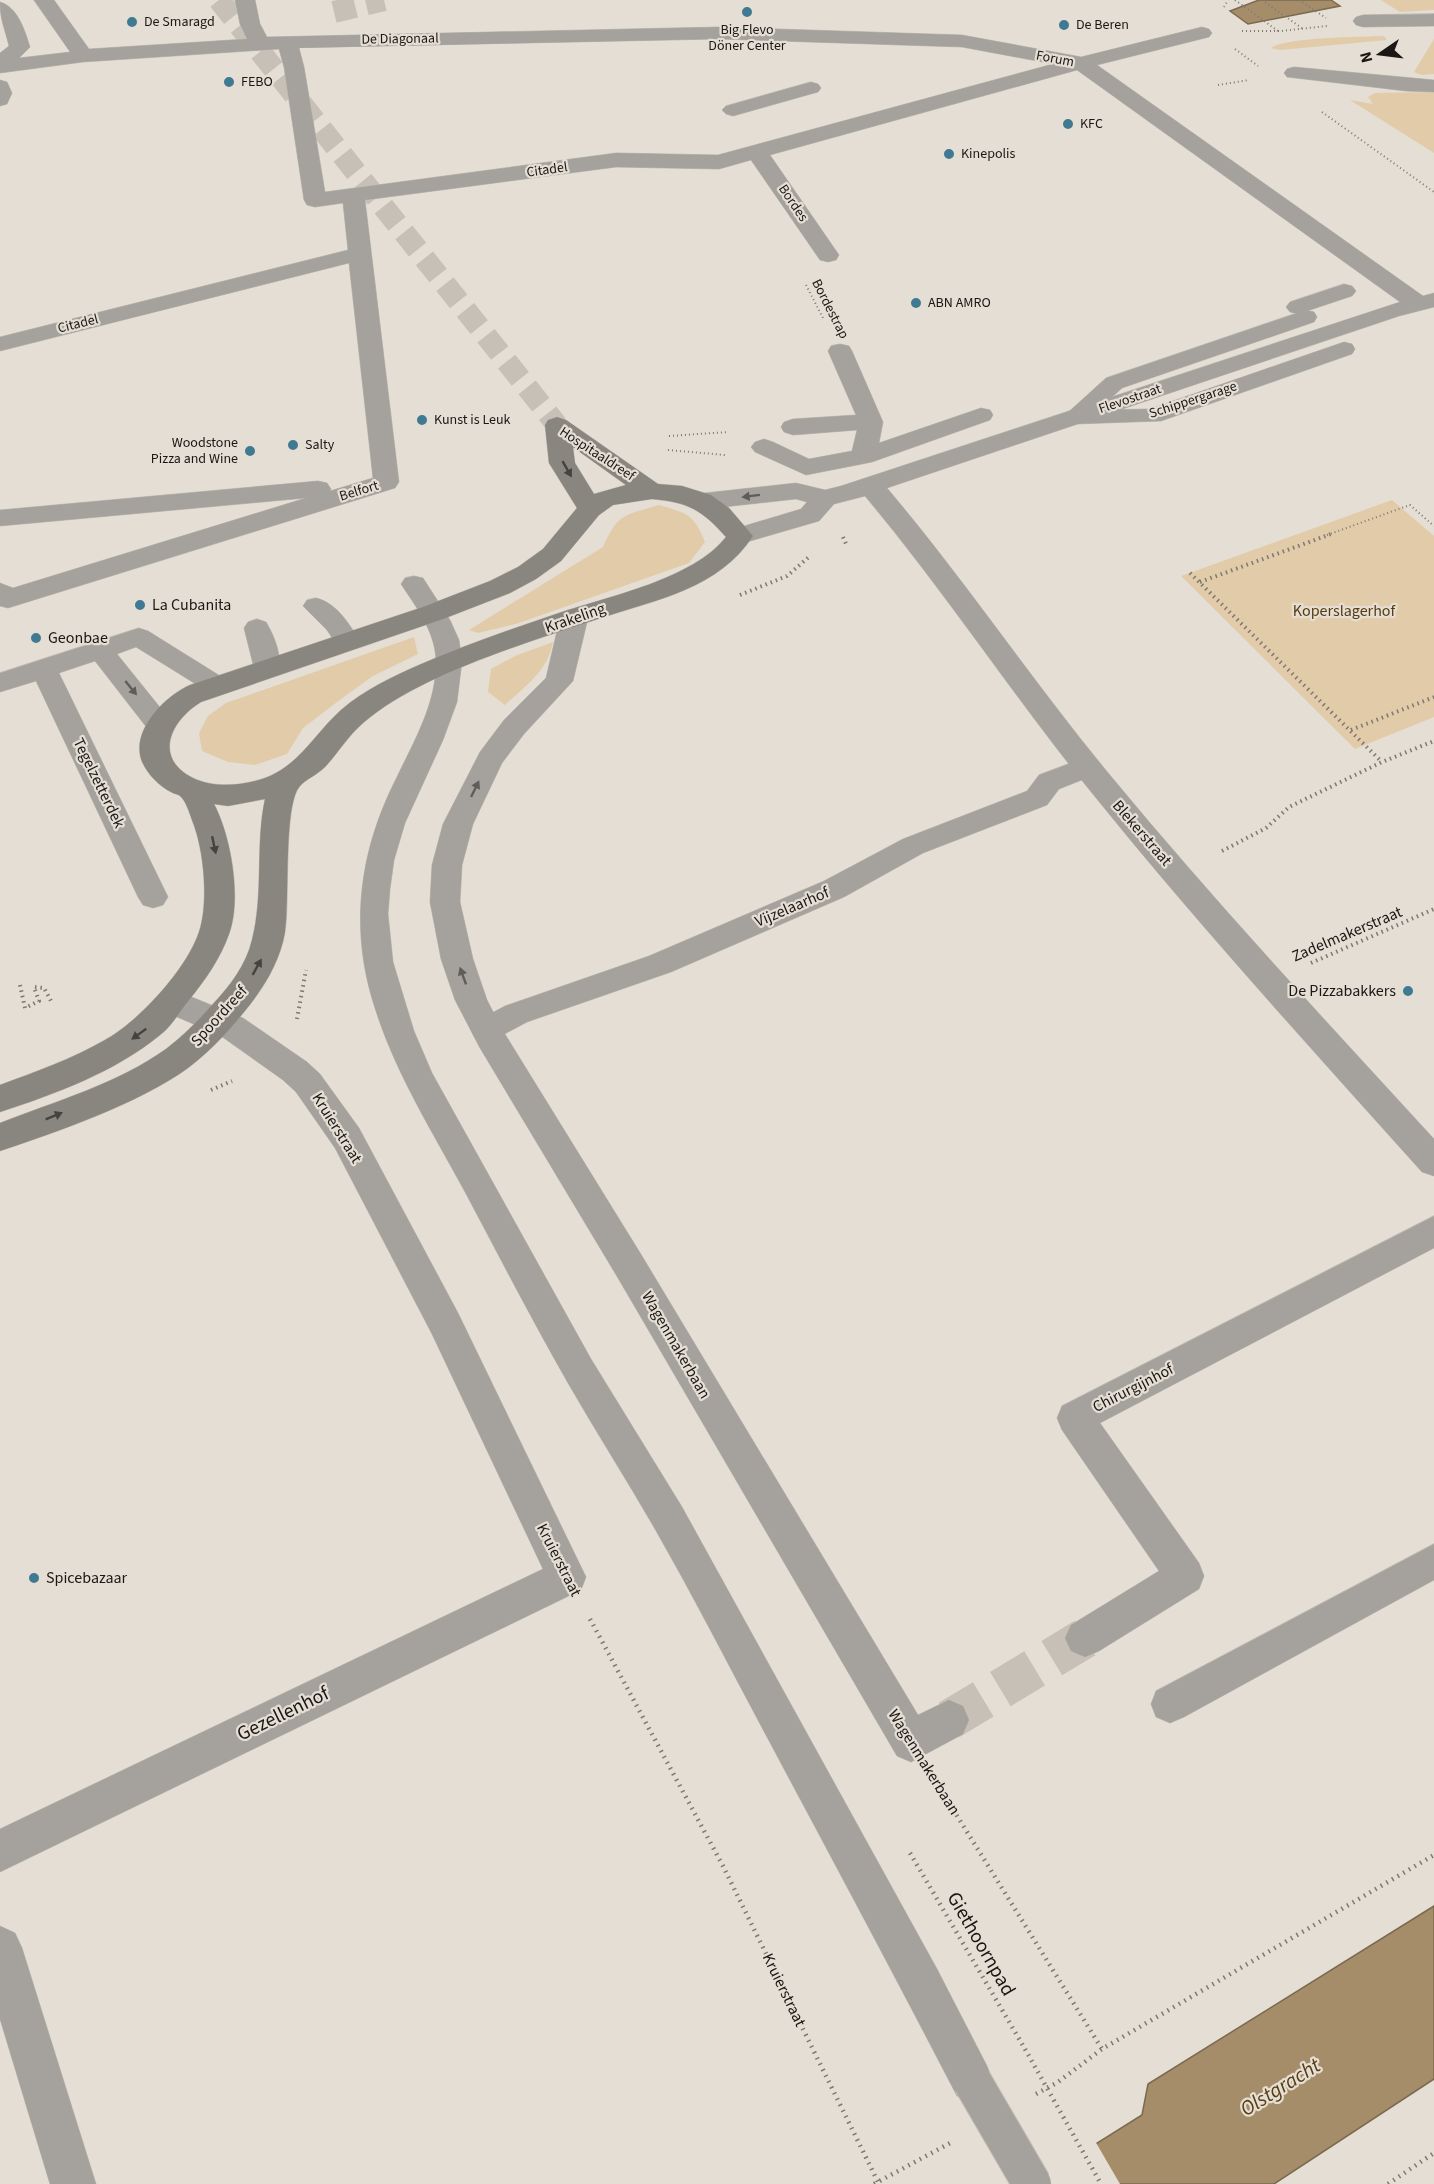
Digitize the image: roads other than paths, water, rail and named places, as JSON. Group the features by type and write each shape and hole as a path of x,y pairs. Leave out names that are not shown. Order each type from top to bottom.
{"main road":[{"name":"Hospitaaldreef","path":"590,509 562,463 557,424 652,490"},
{"path":"161,726 164,719 185,699 216,685 433,613 500,587 527,573 552,555 590,509 604,499 652,490 682,494 705,501 717,509 740,536"},
{"name":"Krakeling","path":"161,726 155,740 156,763 170,780 193,791 222,795 249,793 286,781 310,764 346,723 390,691 449,662 650,593 714,566 726,557 740,536"},
{"name":"Spoordreef","path":"0,1137 118,1090 170,1063 192,1047 244,991 262,959 270,930 272,864 278,801 286,781"},
{"path":"0,1099 67,1073 117,1049 151,1025 201,962 215,931 219,898 218,867 208,820 193,791"}],"street":[{"path":"44,0 83,56"},
{"path":"245,0 250,24 260,44"},
{"path":"0,8 14,26 20,47 0,65"},
{"path":"1362,13 1384,21 1434,20"},
{"name":"De Diagonaal","path":"0,65 83,56 287,42 718,33"},
{"name":"Forum","path":"718,33 962,41 1081,63"},
{"path":"1081,63 1202,33"},
{"name":"Citadel","path":"287,42 294,67 315,200 615,160 719,162 749,154"},
{"path":"1081,63 1427,302"},
{"name":"Forum","path":"749,154 1081,63"},
{"path":"1294,73 1407,86 1434,86"},
{"path":"0,86 2,93 0,99"},
{"path":"733,110 811,88"},
{"name":"Bordes","path":"749,154 828,255"},
{"path":"353,195 386,482"},
{"name":"Citadel","path":"0,344 255,269 359,254"},
{"path":"1302,312 1344,291"},
{"name":"Flevostraat","path":"705,501 796,491 825,498 871,486 1391,311 1427,302"},
{"path":"840,351 870,422 863,457"},
{"path":"764,447 806,467 863,457 981,415"},
{"path":"793,427 870,422"},
{"name":"Belfort","path":"0,518 386,482"},
{"name":"Belfort","path":"0,592 8,599 386,482"},
{"name":"Blekerstraat","path":"871,486 917,541 1087,766 1270,981 1434,1162"},
{"name":"Flevostraat","path":"740,536 810,515 825,498"},
{"name":"Wagenmakerbaan","path":"574,618 559,681 514,727 490,759 458,824 447,865 446,902 457,959 471,999 486,1030 911,1742 949,1720"},
{"name":"Kruierstraat","path":"172,1001 218,1020 270,1053 308,1083 347,1138 445,1324 567,1577"},
{"name":"Chirurgijnhof","path":"1085,1638 1185,1576 1075,1418 1434,1231"},
{"name":"Gezellenhof","path":"0,1851 567,1577"},
{"path":"0,1948 73,2184"}],"lane":[{"path":"1075,417 1114,383 1302,312"},
{"name":"Schippergarage","path":"1075,417 1153,416 1344,349"},
{"path":"414,584 442,632 449,662 442,707 425,754 393,814 375,888 373,923 377,958 385,995 398,1033 418,1076 579,1370 681,1539 922,1984 972,2081 1032,2184"},
{"path":"316,606 336,624 347,641"},
{"path":"257,628 267,668"},
{"path":"0,683 138,637 216,685"},
{"path":"100,650 161,726"},
{"name":"Tegelzetterdek","path":"44,669 153,897"},
{"name":"Vijzelaarhof","path":"486,1030 516,1014 660,964 834,889 913,846 1037,798 1048,782 1087,766"},
{"path":"1170,1704 1434,1561"}],"water":[{"path":"1259,0 1331,0 1340,6 1248,24 1230,11"},
{"name":"Olstgracht","path":"1434,1906 1434,2079 1274,2184 1032,2184 1142,2115 1148,2084"}],"tunnel":[{"path":"219,0 557,425"},
{"path":"334,12 384,0"},
{"path":"949,1720 1085,1638"}],"place":[{"name":"Big Flevo Döner Center","path":"747,12"},
{"name":"De Smaragd","path":"132,22"},
{"name":"De Beren","path":"1064,25"},
{"name":"FEBO","path":"229,82"},
{"name":"KFC","path":"1068,124"},
{"name":"Kinepolis","path":"949,154"},
{"name":"ABN AMRO","path":"916,303"},
{"name":"Kunst is Leuk","path":"422,420"},
{"name":"Salty","path":"293,445"},
{"name":"Woodstone Pizza and Wine","path":"250,451"},
{"name":"La Cubanita","path":"140,605"},
{"name":"Geonbae","path":"36,638"},
{"name":"De Pizzabakkers","path":"1408,991"},
{"name":"Spicebazaar","path":"34,1578"}],"park label":[{"name":"Koperslagerhof","path":"1344,611"}]}
